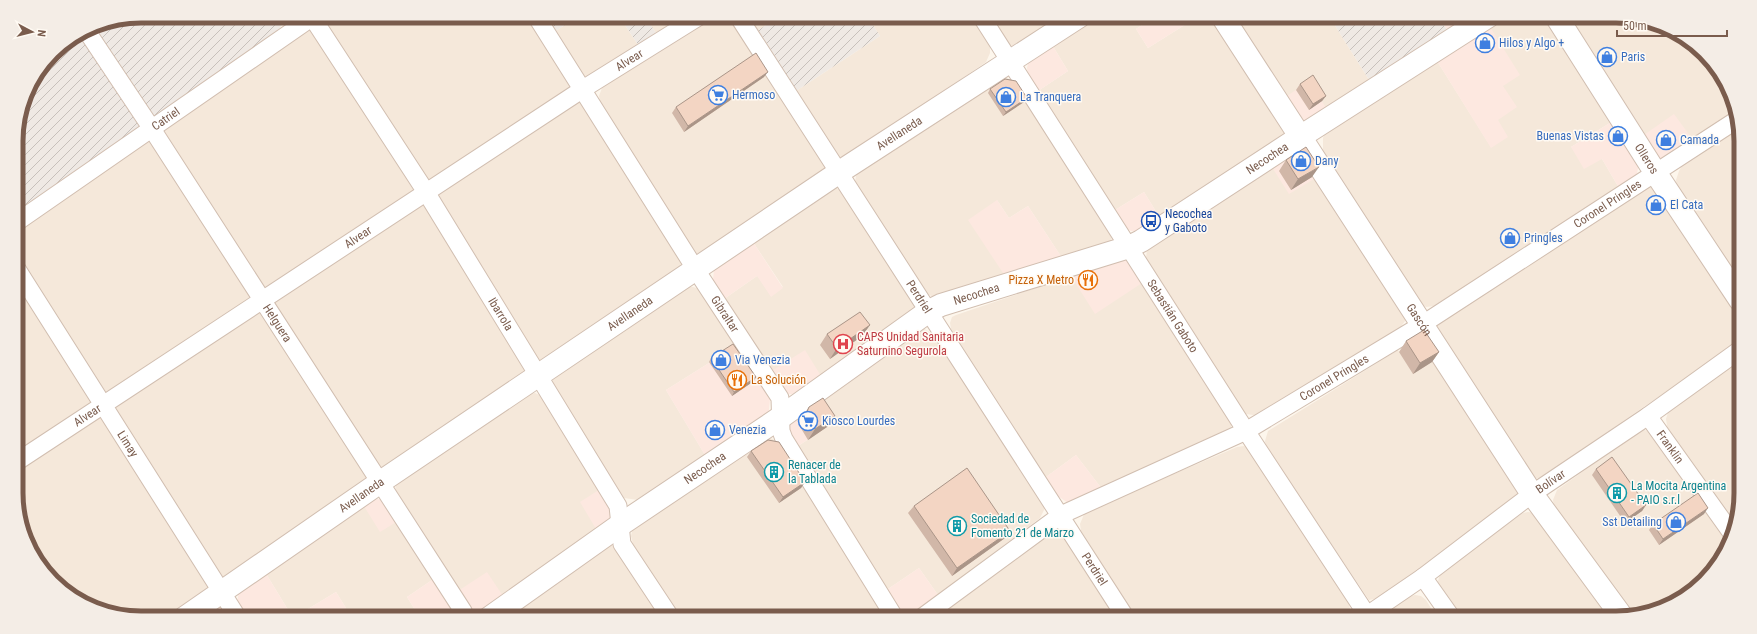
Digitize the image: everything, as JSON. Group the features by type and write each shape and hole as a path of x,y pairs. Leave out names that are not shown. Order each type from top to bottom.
{"street":[{"name":"Catriel","path":"23,218 152,129 299,23"},
{"name":"Ibarrola","path":"308,23 426,192 618,506 622,544 666,611"},
{"name":"Gibraltar","path":"541,23 696,270 780,398 782,417 781,431 784,439 890,611"},
{"name":"Alvear","path":"23,459 583,89 689,23"},
{"name":"Perdriel","path":"742,23 1122,611"},
{"name":"Sebastián Gaboto","path":"986,23 1362,611"},
{"name":"Avellaneda","path":"195,611 379,483 838,173 1069,23"},
{"name":"Gascón","path":"1227,23 1532,494 1618,611"},
{"name":"Necochea","path":"499,611 620,525 782,417 929,311 941,305 1129,247 1141,241 1478,23"},
{"name":"Olleros","path":"1560,23 1655,172 1734,291"},
{"name":"Helguera","path":"89,35 152,129 463,611"},
{"name":"Coronel Pringles","path":"931,611 1061,515 1246,431 1423,324 1733,123"},
{"name":"Limay","path":"23,279 234,611"},
{"name":"Bolívar","path":"1373,611 1423,578 1532,494 1648,416 1734,354"},
{"name":"Franklin","path":"1648,416 1728,530"},
{"path":"1423,578 1447,611"}],"shaded area":[{"path":"133,23 283,23 278,31 23,207 23,133 29,103 35,89 47,69 57,57 75,43 103,29"},
{"path":"297,23 532,23 681,256 681,264 677,273 178,611 133,611 103,605 75,591 63,582 43,559 29,531 23,501 23,225"},
{"path":"548,23 568,23 554,32"},
{"path":"568,23 624,23 638,45 587,77 584,76 554,32"},
{"path":"624,23 650,23 656,33 638,45"},
{"path":"650,23 671,23 656,33"},
{"path":"697,23 736,23 826,168 702,254 698,254 691,250 600,101 599,96 602,88"},
{"path":"752,23 769,23 757,31"},
{"path":"769,23 872,23 880,36 796,91 757,31"},
{"path":"872,23 976,23 990,45 990,53 986,62 850,156 839,157 835,155 796,91 880,36"},
{"path":"993,23 1052,23 1018,45 1008,45"},
{"path":"1082,23 1145,23 1136,29 1148,48 1188,23 1218,23 1286,133 1160,218 1144,192 1115,210 1038,91 1068,71 1051,43"},
{"path":"1145,23 1188,23 1148,48 1136,29"},
{"path":"1236,23 1333,23 1371,83 1328,111 1284,98"},
{"path":"1333,23 1443,23 1449,33 1371,83"},
{"path":"1443,23 1464,23 1449,33"},
{"path":"1496,23 1549,23 1613,121 1571,147 1602,159 1619,188 1434,306 1426,307 1423,305 1323,152 1323,138 1325,133 1437,61 1491,147 1503,86 1490,27"},
{"path":"1567,23 1624,23 1654,29 1682,43 1694,52 1714,75 1725,96 1731,116 1693,140 1641,137"},
{"path":"1490,27 1520,75 1503,86 1517,107 1498,120 1508,137 1491,148 1437,61"},
{"path":"1051,43 1068,71 1038,91 1028,76 1027,68 1029,60"},
{"path":"1004,77 1014,81 1112,237 1109,246 1064,261 1028,206 1009,218 997,200 1007,279 938,299 927,294 855,182 856,176 860,169"},
{"path":"1309,81 1328,111 1302,123 1284,98"},
{"path":"1674,114 1693,140 1666,158 1654,158 1641,137"},
{"path":"1613,121 1639,162 1637,174 1634,178 1619,188 1602,159 1584,169 1571,147"},
{"path":"1733,130 1734,273 1731,275 1677,188 1676,180 1684,162"},
{"path":"1300,149 1319,176 1289,194 1270,164"},
{"path":"1270,164 1319,176 1406,315 1405,321 1400,328 1258,415 1253,415 1246,414 1241,411 1149,266 1146,258 1147,249"},
{"path":"1653,184 1734,302 1734,345 1542,477 1535,479 1436,330 1438,322"},
{"path":"830,188 841,190 916,306 913,312 821,376 770,372 724,299 757,276 783,287 753,242"},
{"path":"1144,192 1160,218 1140,231 1131,231 1127,229 1115,210"},
{"path":"997,200 1009,218 1028,206 1064,261 1007,279 968,220"},
{"path":"753,242 783,288 771,297 757,276 724,299 714,284 714,269"},
{"path":"1120,259 1128,261 1145,281 1095,314 1071,276"},
{"path":"1071,276 1145,281 1232,420 1231,429 1102,489 1076,455 1046,477 952,334 950,323 952,317 956,315"},
{"path":"687,287 700,289 736,346 666,390 705,455 643,498 638,500 624,498 553,386 553,378"},
{"path":"923,328 931,333 1044,501 1045,508 1040,518 938,595 919,568 885,591 795,448 827,427 813,405"},
{"path":"736,346 770,399 769,410 767,414 705,455 666,390"},
{"path":"805,350 821,376 792,394 786,394 770,372"},
{"path":"1398,350 1413,373 1436,360 1518,491 1518,497 1514,502 1379,598 1369,600 1266,447 1265,441 1268,431"},
{"path":"1734,364 1734,493 1731,521 1668,432 1666,419 1669,409"},
{"path":"535,393 544,397 602,488 599,534 505,599 458,591 395,494 396,482 530,394"},
{"path":"813,405 827,427 795,448 787,429 790,421"},
{"path":"1644,430 1650,431 1726,536 1714,559 1700,577 1688,587 1668,599 1654,605 1625,611 1555,513 1553,500 1557,490 1638,432"},
{"path":"768,437 773,439 778,444 885,611 676,611 633,544 631,536 633,527"},
{"path":"1244,446 1250,449 1349,604 1350,611 1132,611 1081,531 1080,524 1085,512 1237,447"},
{"path":"1076,455 1102,489 1068,503 1058,496 1046,477"},
{"path":"602,488 608,498 612,517 599,534 580,502"},
{"path":"366,500 383,500 398,521 380,532 362,503"},
{"path":"362,503 398,521 435,578 407,597 416,611 341,611 346,608 336,592 305,611 289,611 265,572"},
{"path":"1523,513 1534,513 1606,611 1453,611 1438,588 1438,581 1441,571"},
{"path":"1058,527 1115,611 938,611"},
{"path":"608,545 612,545 617,550 657,611 514,611"},
{"path":"919,568 938,595 914,611 899,611 885,591"},
{"path":"265,572 289,611 243,611 237,602 239,591"},
{"path":"487,572 505,599 484,611 473,611 470,609 458,591"},
{"path":"435,578 456,611 416,611 407,597"},
{"path":"336,592 346,608 341,611 305,611"},
{"path":"1415,595 1421,596 1426,600 1433,611 1388,611 1407,597"},
{"path":"216,607 220,608 222,611 208,611"}],"building":[{"name":"Hermoso","path":"756,53 768,72 688,126 676,107"},
{"path":"1313,75 1326,96 1313,104 1300,84"},
{"name":"La Tranquera","path":"1005,79 1016,81 1027,98 1006,112 990,89"},
{"path":"1306,147 1319,167 1298,179 1286,160"},
{"path":"860,312 870,325 837,348 827,334"},
{"path":"1424,330 1439,352 1420,363 1406,341"},
{"path":"733,344 756,377 734,392 711,358"},
{"path":"823,398 835,416 815,429 806,414 809,407"},
{"name":"Renacer de la Tablada","path":"768,440 779,442 805,482 783,497 751,451"},
{"name":"La Mocita Argentina - PAIO s.r.l","path":"1612,457 1646,505 1629,517 1596,469"},
{"name":"Sociedad de Fomento 21 de Marzo","path":"967,468 1010,531 957,568 914,506"},
{"name":"Sst Detailing","path":"1698,493 1708,508 1663,539 1653,524"}],"place":[{"name":"Hilos y Algo +","path":"1485,43"},
{"name":"Paris","path":"1607,57"},
{"name":"Hermoso","path":"718,95"},
{"name":"La Tranquera","path":"1006,97"},
{"name":"Buenas Vistas","path":"1618,136"},
{"name":"Camada","path":"1666,140"},
{"name":"Dany","path":"1301,161"},
{"name":"El Cata","path":"1656,205"},
{"name":"Necochea y Gaboto","path":"1151,221"},
{"name":"Pringles","path":"1510,238"},
{"name":"Pizza X Metro","path":"1088,280"},
{"name":"CAPS Unidad Sanitaria Saturnino Segurola","path":"843,344"},
{"name":"Via Venezia","path":"721,360"},
{"name":"La Solución","path":"737,380"},
{"name":"Kiosco Lourdes","path":"808,421"},
{"name":"Venezia","path":"715,430"},
{"name":"Renacer de la Tablada","path":"774,472"},
{"name":"La Mocita Argentina - PAIO s.r.l","path":"1617,493"},
{"name":"Sst Detailing","path":"1676,522"},
{"name":"Sociedad de Fomento 21 de Marzo","path":"957,526"}]}
